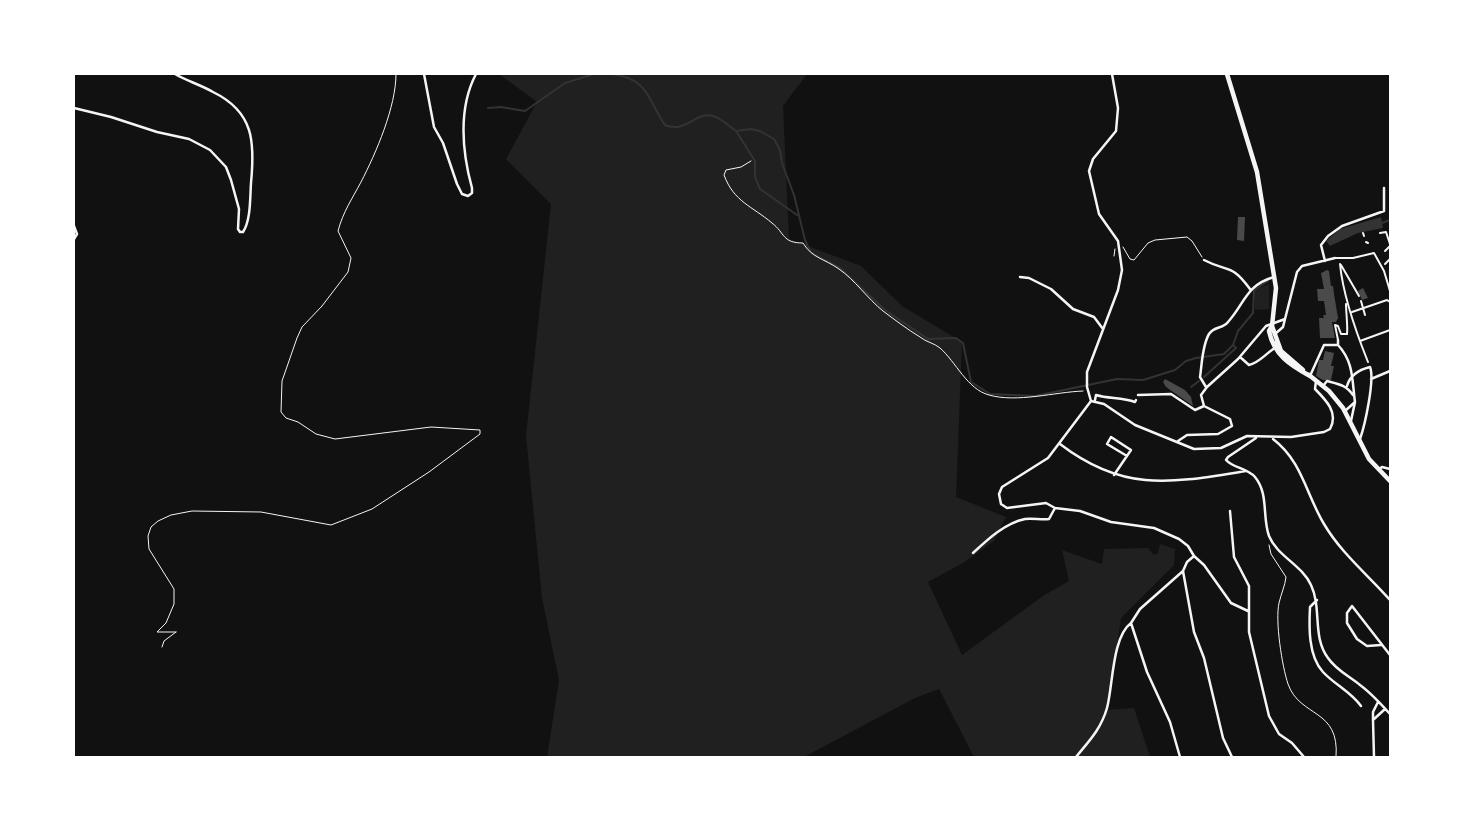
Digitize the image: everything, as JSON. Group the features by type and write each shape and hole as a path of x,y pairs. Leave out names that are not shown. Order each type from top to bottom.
{"main road":[{"path":"1227,74 1255,163 1274,277 1276,296 1272,325 1269,331 1274,348 1287,362 1310,376"},
{"path":"1272,325 1276,342 1281,351 1323,386 1345,411 1362,447 1378,470 1390,481"}],"street":[{"path":"74,108 85,113 111,117 157,132 189,139 210,150 219,157 231,180 239,209 238,229 240,232 243,232 253,161 253,144 248,126 237,108 226,99 175,74"},
{"path":"424,74 434,127 444,143 457,184 462,194 468,196 472,193 472,188 463,119 469,91 476,74"},
{"path":"1112,74 1118,108 1116,132 1093,159 1089,171 1099,214 1118,241 1122,256 1121,278 1087,372 1087,385 1093,401 1135,425 1170,440 1177,441 1194,450 1208,450 1221,448 1247,436 1272,438 1318,433 1330,429 1332,415 1330,404 1315,389 1316,381"},
{"path":"1325,261 1321,245 1328,236 1342,226 1384,211 1384,188"},
{"path":"74,226 77,234 74,239"},
{"path":"1380,233 1386,232 1390,245 1385,251"},
{"path":"1274,335 1283,327 1297,272 1302,266 1336,258 1353,258 1374,253 1383,266 1390,290"},
{"path":"1383,266 1390,259"},
{"path":"1204,260 1232,269 1239,274 1250,289"},
{"path":"1338,345 1334,325 1338,326 1341,334 1347,334 1348,331 1345,318 1346,301 1340,264 1359,296"},
{"path":"1020,277 1029,278 1051,288 1073,309 1094,317 1103,329"},
{"path":"1206,387 1200,376 1209,335 1214,328 1226,325 1250,289 1274,277"},
{"path":"1361,300 1365,315"},
{"path":"1352,312 1387,300 1390,302"},
{"path":"1346,301 1352,312 1369,364 1371,379 1363,429 1359,440"},
{"path":"1177,441 1187,435 1218,434 1232,426 1230,419 1204,406 1201,395 1206,387 1240,357 1266,326 1285,319"},
{"path":"1360,341 1390,330"},
{"path":"1240,357 1249,366 1257,364 1265,354 1274,348 1276,342"},
{"path":"1310,376 1324,345 1338,345 1345,352 1353,372 1354,402 1351,421"},
{"path":"1347,386 1349,377 1369,364"},
{"path":"1371,379 1390,371"},
{"path":"1323,386 1327,381 1347,386 1354,396"},
{"path":"1138,395 1165,393 1195,410 1204,406"},
{"path":"1136,400 1136,402 1120,397 1109,398 1096,395 1093,401 1085,406 1061,445 1048,458 1002,487 999,498 1001,504 1007,508 1044,502 1055,508 1073,509 1111,522 1154,528 1179,539 1204,565 1231,604 1248,611"},
{"path":"1345,411 1354,402"},
{"path":"1114,475 1127,456 1131,450 1111,437 1107,444 1127,456"},
{"path":"1257,437 1226,460 1230,464 1248,471 1261,487 1269,537 1311,583 1317,600 1319,637 1324,653 1338,669 1362,686 1390,714"},
{"path":"1272,438 1294,459 1323,523 1332,537 1390,600"},
{"path":"1061,445 1097,468 1114,475 1154,482 1248,471"},
{"path":"1378,470 1382,467 1390,469"},
{"path":"973,553 991,537 1014,523 1025,519 1049,518 1055,508"},
{"path":"1230,511 1234,557 1249,586 1249,632 1269,716 1279,734 1304,757"},
{"path":"1076,757 1096,735 1103,717 1119,646 1126,627 1132,623 1140,610 1183,571 1187,562 1194,556"},
{"path":"1183,571 1194,632 1204,658 1223,738 1232,757"},
{"path":"1317,600 1310,607 1309,620 1310,638 1318,664 1322,671 1353,696 1361,706"},
{"path":"1381,645 1367,646 1357,639 1347,623 1347,614 1352,606 1390,655"},
{"path":"1132,623 1147,672 1170,722 1180,757"},
{"path":"1374,757 1372,712 1378,702"},
{"path":"1373,720 1385,708"}],"path":[{"path":"162,647 164,641 176,632 157,632 166,623 174,604 174,589 149,549 148,536 151,527 158,521 171,515 192,512 261,512 331,525 372,509 429,472 480,434 480,430 431,427 335,439 316,434 298,422 286,418 280,409 282,377 302,327 322,306 348,272 351,258 338,231 350,199 373,158 396,86 396,74"},
{"path":"750,161 740,167 726,170 724,175 742,203 774,223 783,237 794,243 802,243 809,253 839,269 882,310 905,327 938,346 952,358 971,385 988,395 1018,397 1089,391"},
{"path":"1121,245 1130,259 1134,260 1148,243 1155,240 1187,237 1192,240 1204,260"},
{"path":"1114,256 1117,246"},
{"path":"1269,537 1268,548 1286,577 1279,603 1278,626 1288,684 1296,698 1330,724 1334,733 1336,757"}],"shaded area":[{"path":"499,74 807,74 783,106 789,239 861,266 902,306 962,342 956,497 1006,517 994,541 963,563 928,582 962,655 1043,596 1069,581 1062,550 1102,564 1104,549 1148,548 1154,555 1158,553 1160,544 1175,549 1174,565 1121,618 1108,710 1134,708 1150,757 974,757 939,689 915,698 804,757 547,757 559,680 542,598 526,436 551,204 506,159 537,102"},
{"path":"1381,217 1383,228 1358,233 1330,246 1326,241 1340,229"},
{"path":"1269,284 1269,309 1255,310 1255,290"}],"building":[{"path":"1238,217 1245,217 1244,241 1237,240"},
{"path":"1329,271 1331,286 1333,286 1338,318 1336,322 1332,322 1335,338 1320,338 1319,318 1324,318 1323,315 1326,315 1324,301 1318,301 1317,289 1324,289 1321,273"},
{"path":"1363,288 1368,298 1362,300 1358,291"},
{"path":"1325,351 1334,353 1331,366 1334,366 1331,380 1323,380 1316,376 1319,360 1323,360"},
{"path":"1165,379 1185,390 1191,397 1193,406 1166,387 1163,382"}],"waterway":[{"path":"488,108 501,107 525,111 565,83 594,74"},
{"path":"611,74 633,80 640,85 665,125 679,127 707,115 722,120 736,131 751,129 760,131 774,139 780,150 782,163 794,195 805,240 811,253 840,268 885,310 928,339 956,338 963,343 971,382 990,394 1035,396 1117,379 1143,380 1175,370 1186,361 1224,354 1233,345 1238,331 1253,313 1254,290 1268,281"},
{"path":"736,131 755,161 755,177 760,189 797,215"},
{"path":"1382,223 1390,220"},
{"path":"1204,377 1236,348 1233,345"},
{"path":"1191,387 1199,381"}]}
